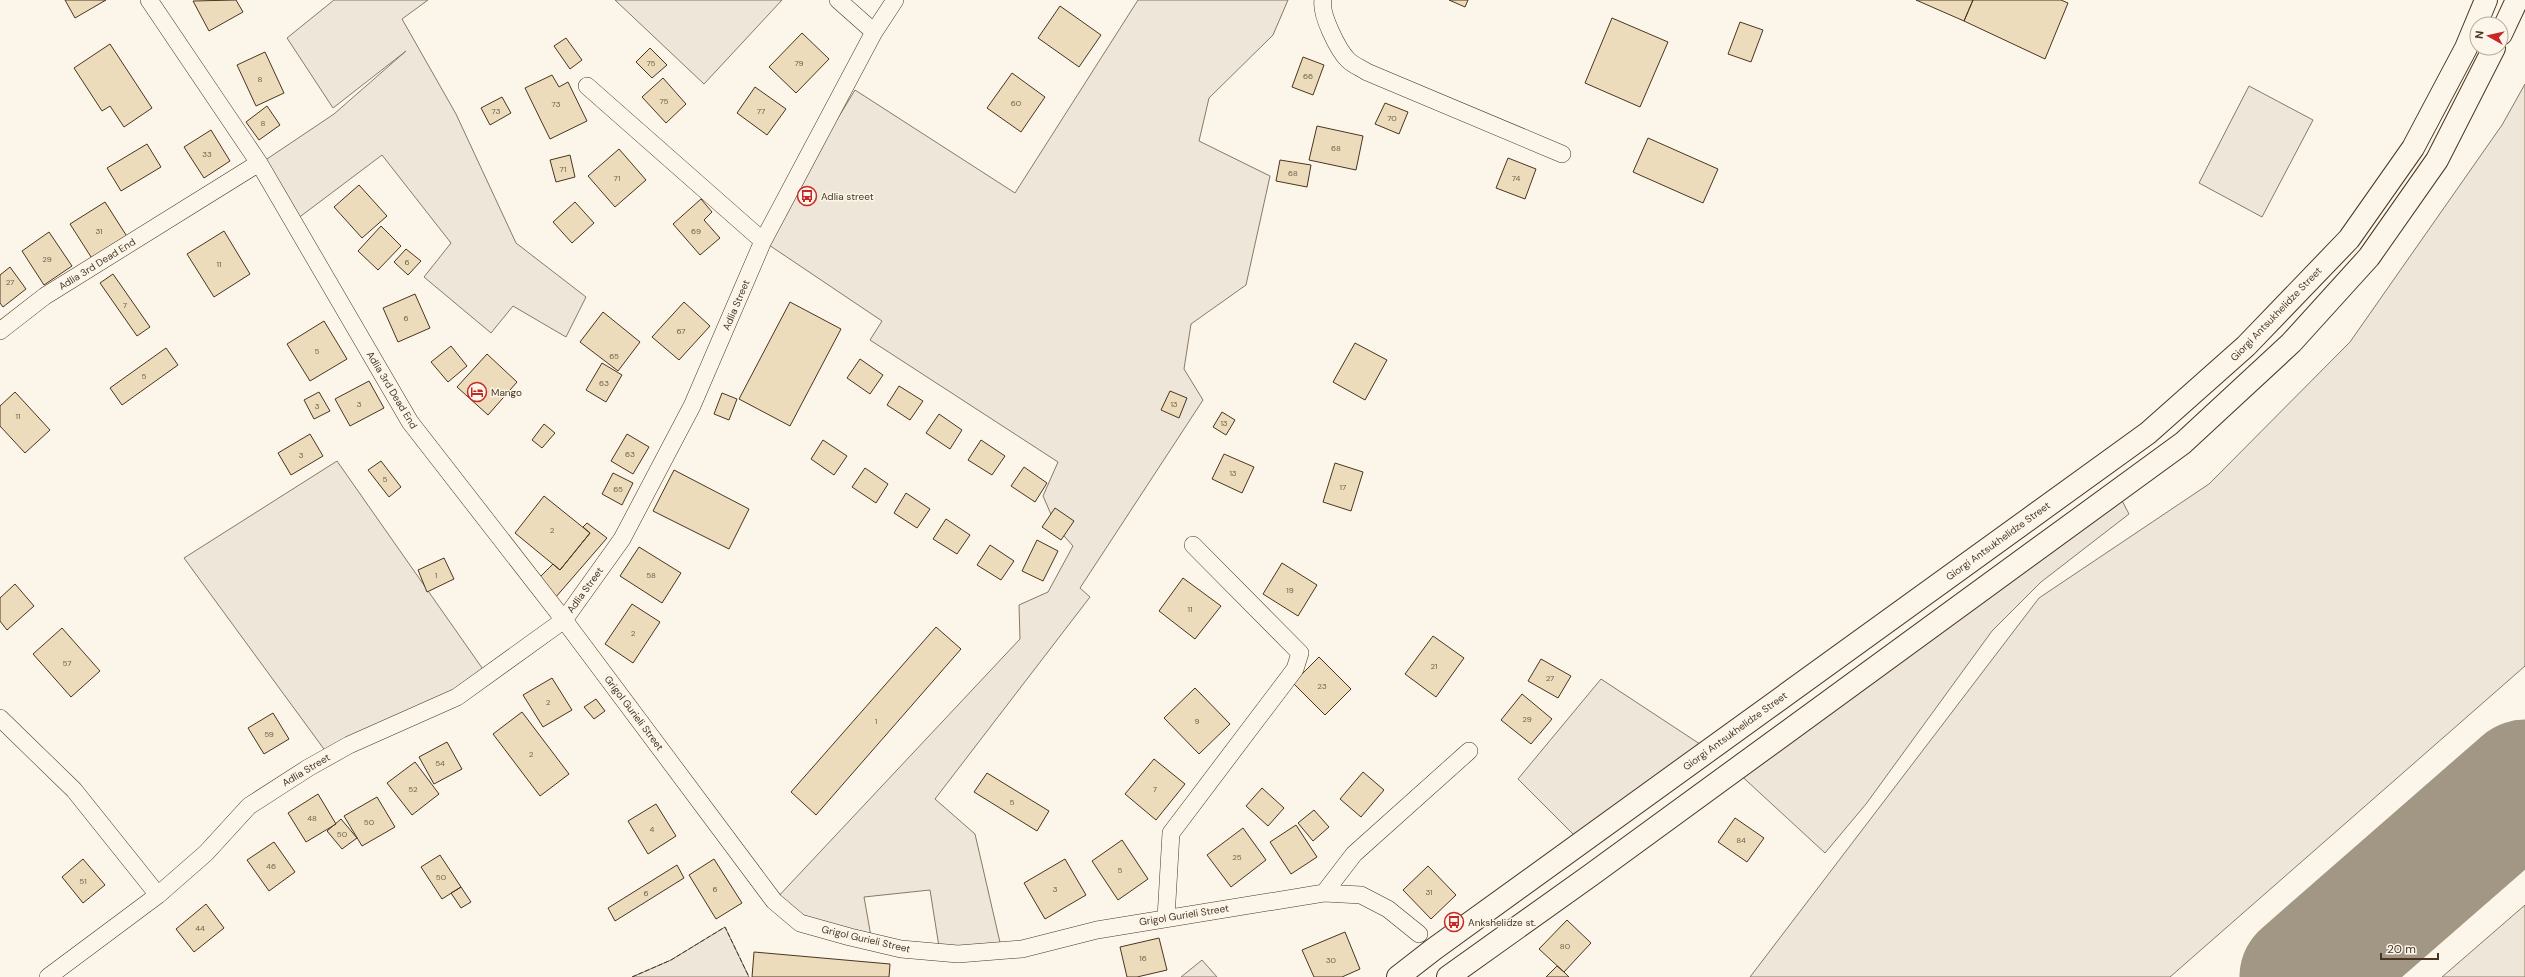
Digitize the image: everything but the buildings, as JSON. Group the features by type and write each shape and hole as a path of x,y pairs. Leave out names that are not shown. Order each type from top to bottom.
{"main road":[{"name":"Giorgi Antsukhelidze Street","path":"1398,977 2148,433 2246,346 2349,238 2413,148 2466,48 2486,0"},
{"path":"2509,17 2517,0"},
{"path":"1448,977 1598,871 2183,443 2291,343 2369,256 2437,160 2490,56"}],"street":[{"name":"Adlia 3rd Dead End","path":"149,0 259,163 410,422 564,620"},
{"path":"838,0 874,32"},
{"name":"Adlia Street","path":"48,977 158,895 206,853 249,806 308,768 349,745 457,697 564,620 622,539 692,406 763,241 874,32 895,0"},
{"path":"1323,0 1322,4 1328,26 1348,60 1367,72 1562,154"},
{"path":"587,86 763,241"},
{"name":"Adlia 3rd Dead End","path":"0,331 45,296 259,163"},
{"path":"1166,918 1171,833 1295,669 1300,653 1194,545"},
{"name":"Grigol Gurieli Street","path":"564,620 774,901 800,923 901,949 958,954 1022,949 1097,930 1324,893 1361,895 1388,909 1419,934"},
{"path":"0,718 74,790 158,895"},
{"path":"1324,893 1354,854 1469,751"}],"shaded area":[{"path":"334,0 428,0 402,19 456,114 516,243 586,297 566,337 513,306 491,333 424,277 451,243 382,155 293,222 261,163 334,114 406,51 333,108 287,38"},
{"path":"615,0 782,0 704,84"},
{"path":"1138,0 1288,0 1273,35 1209,98 1199,141 1270,176 1246,285 1191,324 1184,369 1203,400 1080,588 1090,597 935,799 975,834 1002,951 940,953 930,890 864,897 872,942 850,937 774,901 1020,639 1019,605 1048,592 1073,546 1057,528 1043,496 1058,462 870,340 882,321 763,241 855,90 1015,193"},
{"path":"2525,84 2525,666 2170,977 1750,977 2039,598 2209,484 2350,342 2502,125"},
{"path":"2249,86 2313,120 2262,217 2199,183"},
{"path":"337,461 487,675 329,756 184,558"},
{"path":"2117,491 2129,514 2041,582 1992,631 1866,804 1825,853 1735,770"},
{"path":"1601,679 1709,750 1581,842 1518,779"},
{"path":"2525,905 2525,977 2442,977"},
{"path":"725,927 749,977 632,977 671,960"},
{"path":"1202,960 1217,977 1181,977"}],"runway":[{"path":"2304,977 2525,784"}],"fence":[{"path":"632,977 671,960 725,927 749,977"}],"place":[{"name":"Adlia street","path":"807,196"},
{"name":"Mango","path":"477,392"},
{"name":"Ankshelidze st.","path":"1454,922"}]}
